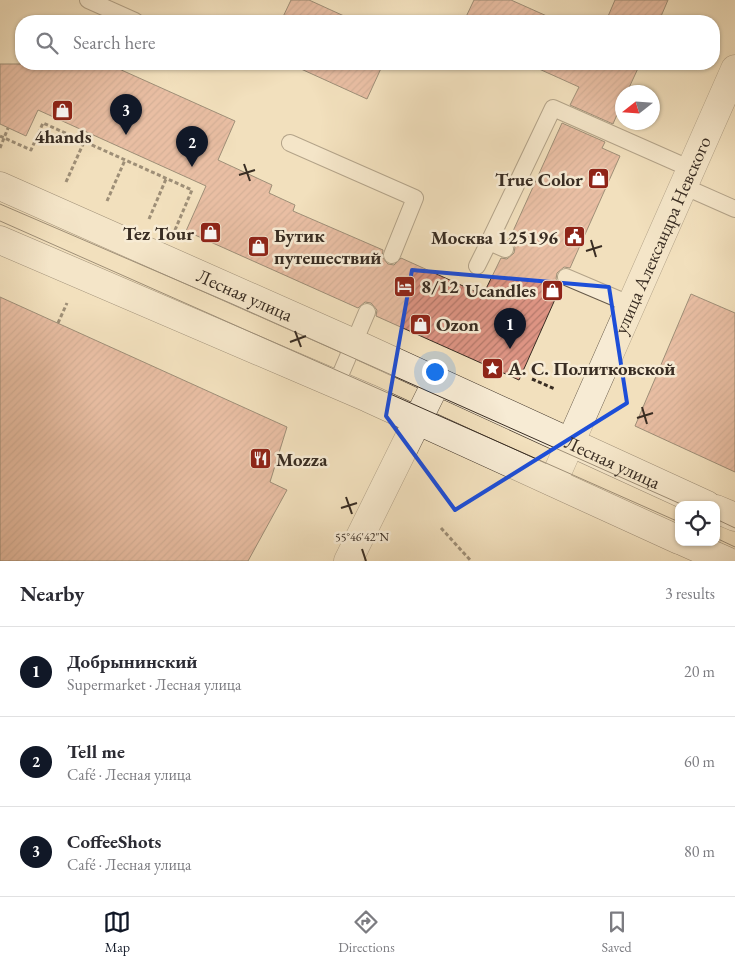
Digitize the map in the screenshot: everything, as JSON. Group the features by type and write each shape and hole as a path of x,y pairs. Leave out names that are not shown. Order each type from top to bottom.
{"street":[{"name":"улица Александра Невского","path":"553,482 735,69"},
{"name":"Лесная улица","path":"0,186 354,343 698,501"},
{"path":"0,240 418,421 675,538"},
{"path":"348,561 437,381"},
{"path":"720,511 735,517"},
{"path":"693,546 727,561"}],"lane":[{"path":"88,0 122,15"},
{"path":"477,266 553,108 687,178 735,208"},
{"path":"290,143 415,198 392,255"},
{"path":"489,242 505,249"},
{"path":"566,277 632,305"},
{"path":"336,385 368,312"}],"path":[{"path":"2,136 31,150 43,123 192,190 174,232"},
{"path":"0,148 2,136 8,128"},
{"path":"66,184 84,142"},
{"path":"107,202 125,160"},
{"path":"148,221 166,179"},
{"path":"58,323 70,295"},
{"path":"532,379 555,389"},
{"path":"441,528 471,561"}],"highlighted area":[{"path":"412,270 609,287 627,403 455,510 386,416"}],"building":[{"path":"291,0 309,0 342,15 284,15"},
{"path":"474,0 511,0 545,15 467,15"},
{"path":"615,0 668,0 662,15 609,15"},
{"path":"0,64 15,64 15,70 121,70 235,121 218,160 272,185 269,193 295,205 293,211 383,250 382,257 388,264 394,265 401,258 483,295 501,258 507,259 514,253 515,247 509,240 562,123 605,142 602,148 620,156 570,268 564,267 557,273 556,279 561,286 519,380 376,316 377,310 371,303 365,302 358,308 186,231 206,186 38,110 26,136 0,124"},
{"path":"303,70 380,70 367,99"},
{"path":"541,70 637,70 630,85 615,85 615,119 613,124 570,105 579,87"},
{"path":"691,294 735,313 735,472 635,426"},
{"path":"0,297 287,427 270,482 287,490 248,561 0,561"}],"tram line":[{"path":"0,204 230,303 675,501"},
{"path":"0,221 675,520"},
{"path":"720,521 735,528"},
{"path":"720,540 735,547"}],"place":[{"name":"4hands","path":"63,110"},
{"name":"CoffeeShots","path":"126,135"},
{"name":"Tell me","path":"192,167"},
{"name":"True Color","path":"599,179"},
{"name":"Tez Tour","path":"210,233"},
{"name":"Москва 125196","path":"574,237"},
{"name":"Бутик путешествий","path":"258,246"},
{"name":"8/12","path":"405,286"},
{"name":"Ucandles","path":"552,290"},
{"name":"Ozon","path":"420,324"},
{"name":"Добрынинский","path":"510,349"},
{"name":"А. С. Политковской","path":"492,368"},
{"name":"Mozza","path":"260,459"}]}
